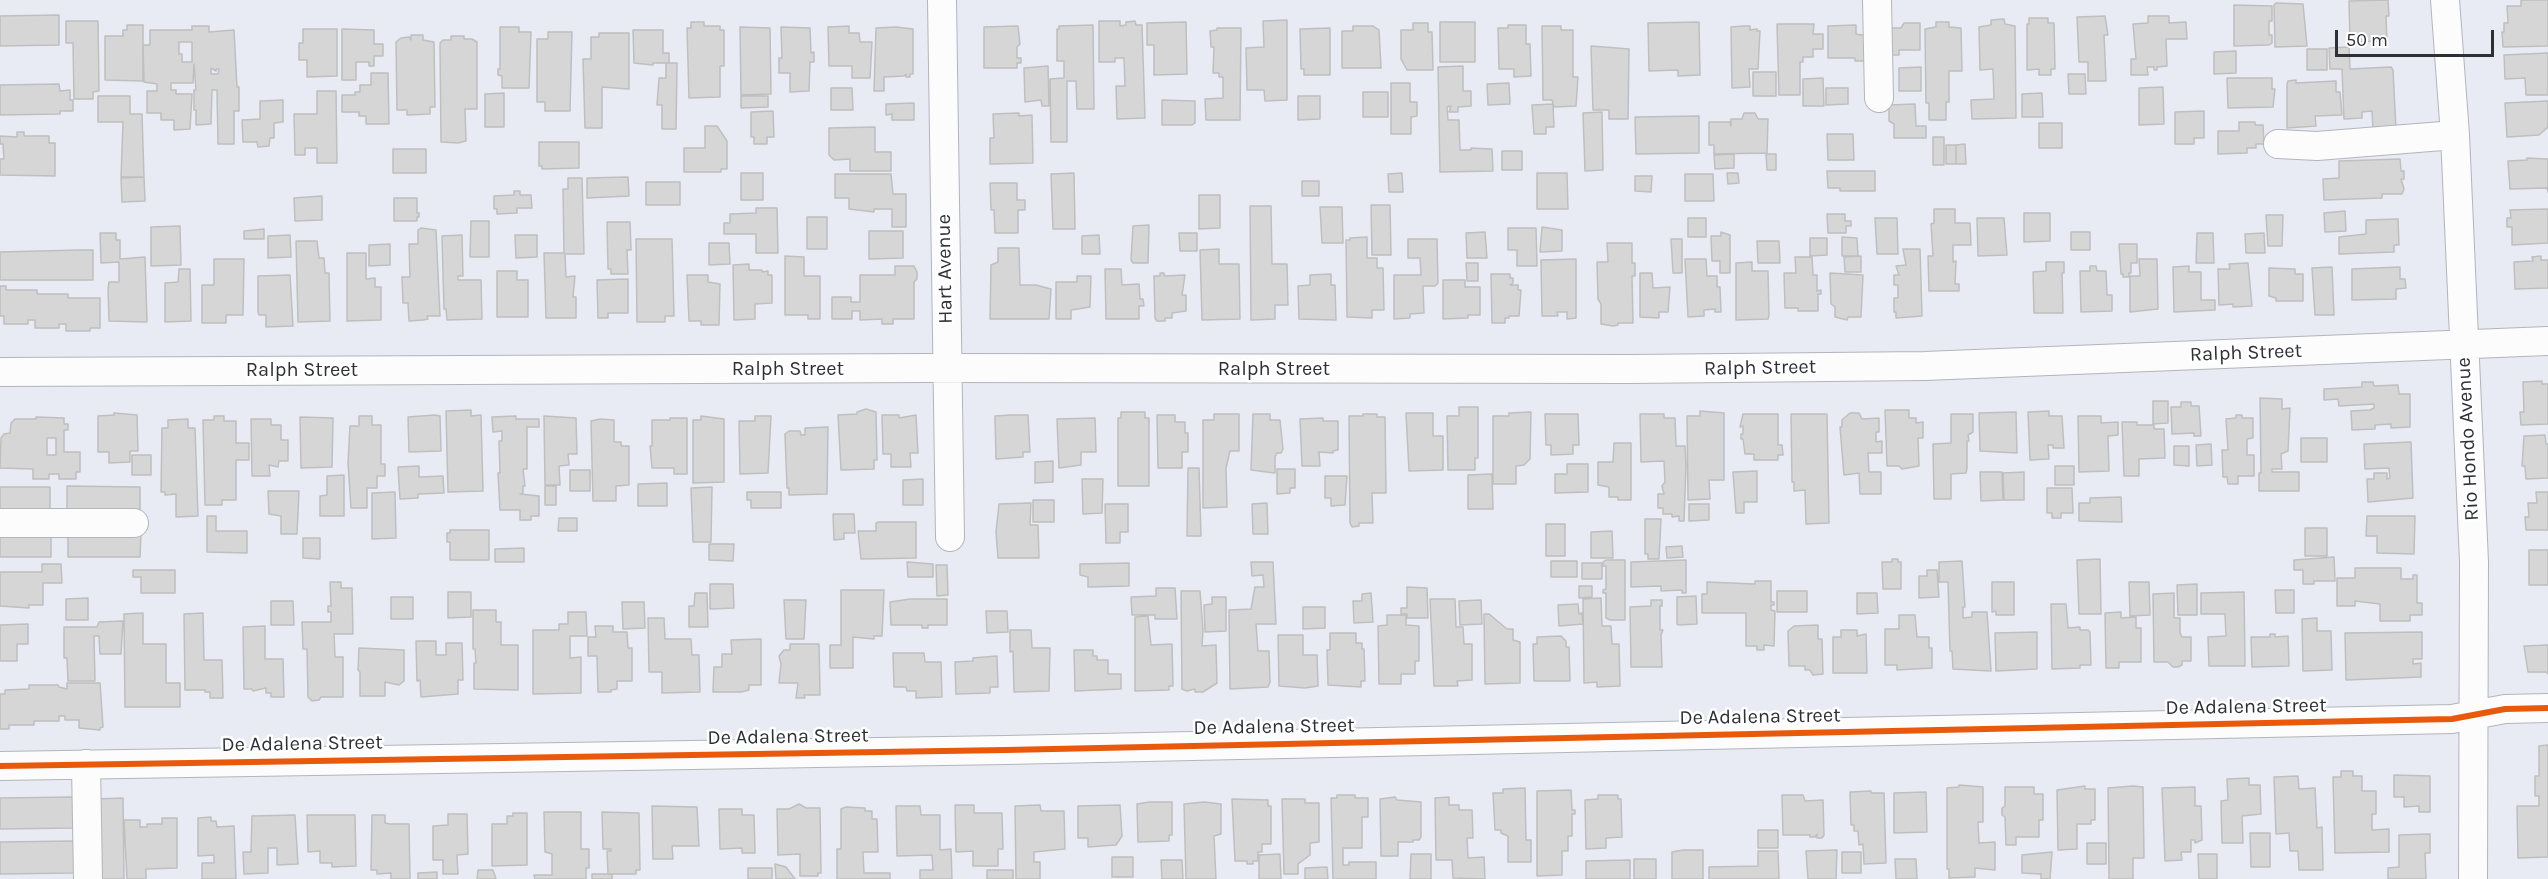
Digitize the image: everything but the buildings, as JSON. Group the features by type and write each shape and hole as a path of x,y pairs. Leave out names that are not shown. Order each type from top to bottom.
{"street":[{"name":"Hart Avenue","path":"942,0 950,537"},
{"path":"1877,0 1879,98"},
{"name":"Rio Hondo Avenue","path":"2445,0 2455,135 2474,561 2473,879"},
{"path":"2278,144 2317,146 2455,135"},
{"name":"Ralph Street","path":"0,372 1643,369 1925,366 2548,341"},
{"path":"0,523 134,523"},
{"name":"De Adalena Street","path":"0,766 1220,745 2452,719 2505,709 2548,708"},
{"path":"86,764 88,879"}],"cycle path":[{"path":"0,766 1006,750 2452,719 2505,709 2548,708"}]}
